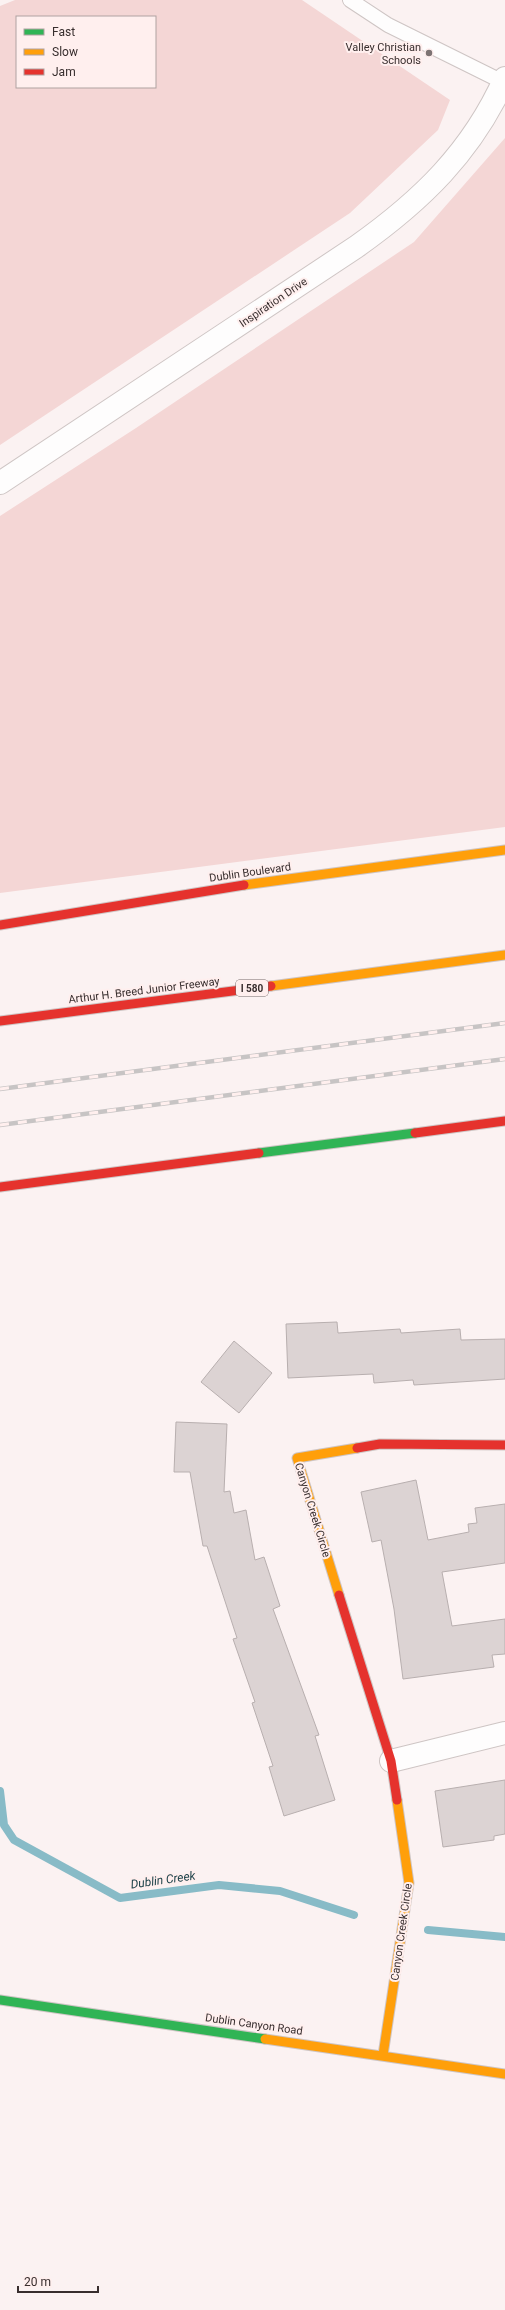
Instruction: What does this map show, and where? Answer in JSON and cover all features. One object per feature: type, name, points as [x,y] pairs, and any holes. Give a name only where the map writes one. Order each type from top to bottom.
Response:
[{"type":"main road","name":"Dublin Boulevard","points":[[0,925],[225,887],[505,850]]},
{"type":"main road","name":"Arthur H. Breed Junior Freeway","points":[[0,1021],[505,954]]},
{"type":"main road","points":[[0,1187],[505,1121]]},
{"type":"main road","name":"Canyon Creek Circle","points":[[383,2056],[408,1883],[391,1760],[296,1458],[380,1444],[505,1445]]},
{"type":"main road","name":"Dublin Canyon Road","points":[[0,2000],[505,2074]]},
{"type":"street","name":"Inspiration Drive","points":[[0,483],[356,246],[404,211],[427,191],[466,146],[483,120],[504,80]]},
{"type":"street","points":[[391,1760],[505,1733]]},
{"type":"lane","points":[[350,0],[388,25],[504,80]]},
{"type":"shaded area","points":[[15,0],[302,0],[450,100],[438,130],[350,213],[0,445],[0,6]]},
{"type":"shaded area","points":[[505,138],[505,827],[0,893],[0,516],[136,428],[414,242]]},
{"type":"building","points":[[337,1322],[338,1333],[400,1329],[401,1333],[460,1329],[461,1340],[505,1339],[505,1379],[414,1385],[413,1380],[374,1383],[373,1374],[288,1378],[286,1324]]},
{"type":"building","points":[[234,1341],[272,1373],[239,1413],[201,1382]]},
{"type":"building","points":[[176,1422],[227,1424],[224,1492],[230,1491],[234,1513],[246,1510],[255,1560],[264,1557],[280,1606],[273,1609],[319,1735],[315,1736],[335,1800],[284,1816],[269,1767],[273,1766],[252,1703],[255,1702],[233,1639],[237,1638],[207,1546],[203,1546],[190,1472],[174,1472]]},
{"type":"building","points":[[416,1480],[428,1540],[469,1532],[468,1524],[477,1523],[475,1508],[505,1504],[505,1563],[442,1572],[452,1626],[505,1619],[505,1654],[492,1655],[494,1667],[403,1679],[394,1609],[381,1540],[372,1542],[361,1492]]},
{"type":"building","points":[[505,1780],[505,1834],[494,1836],[494,1840],[443,1847],[435,1791]]},
{"type":"waterway","name":"Dublin Creek","points":[[0,1791],[4,1825],[14,1840],[120,1898],[219,1885],[280,1891],[354,1915]]},
{"type":"waterway","name":"Dublin Creek","points":[[428,1930],[505,1937]]},
{"type":"railway","points":[[0,1089],[505,1023]]},
{"type":"railway","points":[[0,1125],[505,1059]]},
{"type":"traffic: fast","points":[[259,1153],[415,1133]]},
{"type":"traffic: fast","points":[[0,2000],[265,2039]]},
{"type":"traffic: slow","points":[[244,885],[505,850]]},
{"type":"traffic: slow","points":[[271,986],[505,955]]},
{"type":"traffic: slow","points":[[339,1595],[297,1458],[357,1448]]},
{"type":"traffic: slow","points":[[383,2055],[409,1883],[397,1800]]},
{"type":"traffic: slow","points":[[265,2039],[505,2074]]},
{"type":"traffic: jam","points":[[0,925],[244,885]]},
{"type":"traffic: jam","points":[[0,1021],[271,986]]},
{"type":"traffic: jam","points":[[415,1133],[505,1121]]},
{"type":"traffic: jam","points":[[0,1187],[259,1153]]},
{"type":"traffic: jam","points":[[357,1448],[380,1444],[505,1445]]},
{"type":"traffic: jam","points":[[339,1595],[391,1761],[397,1800]]},
{"type":"place","name":"Valley Christian Schools","points":[[429,53]]}]
